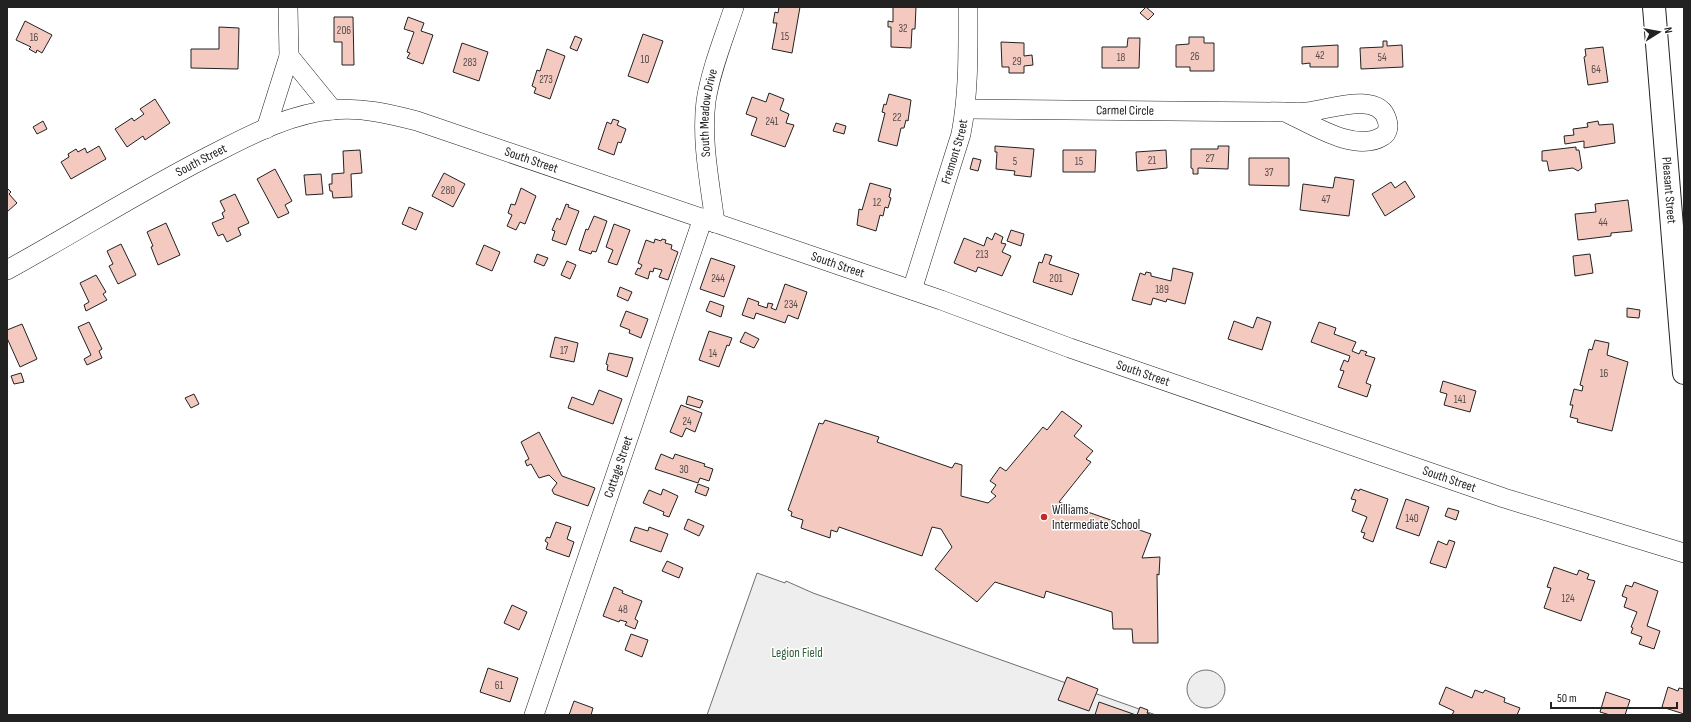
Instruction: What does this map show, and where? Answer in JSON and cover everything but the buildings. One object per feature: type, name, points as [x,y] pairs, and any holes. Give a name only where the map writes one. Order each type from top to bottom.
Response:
[{"type":"main road","name":"Pleasant Street","points":[[1654,7],[1684,373]]},
{"type":"street","points":[[266,129],[289,56],[288,7]]},
{"type":"street","name":"South Meadow Drive","points":[[709,221],[704,128],[706,101],[711,75],[734,7]]},
{"type":"street","name":"Fremont Street","points":[[912,290],[961,134],[966,109],[968,7]]},
{"type":"street","points":[[289,56],[333,110]]},
{"type":"street","name":"Carmel Circle","points":[[966,109],[1285,112]]},
{"type":"street","name":"South Street","points":[[7,270],[180,171],[266,129],[310,114],[333,110],[371,111],[417,121],[912,290],[1077,351],[1504,498],[1684,553]]},
{"type":"street","name":"Cottage Street","points":[[534,715],[709,221]]},
{"type":"green space","name":"Legion Field","points":[[757,573],[785,583],[786,581],[813,593],[1156,715],[707,715]]},
{"type":"green space","points":[[1206,670],[1216,673],[1222,679],[1225,689],[1222,699],[1216,705],[1206,708],[1196,705],[1190,699],[1187,689],[1190,679],[1196,673]]},
{"type":"place","name":"Williams Intermediate School","points":[[1044,517]]}]
